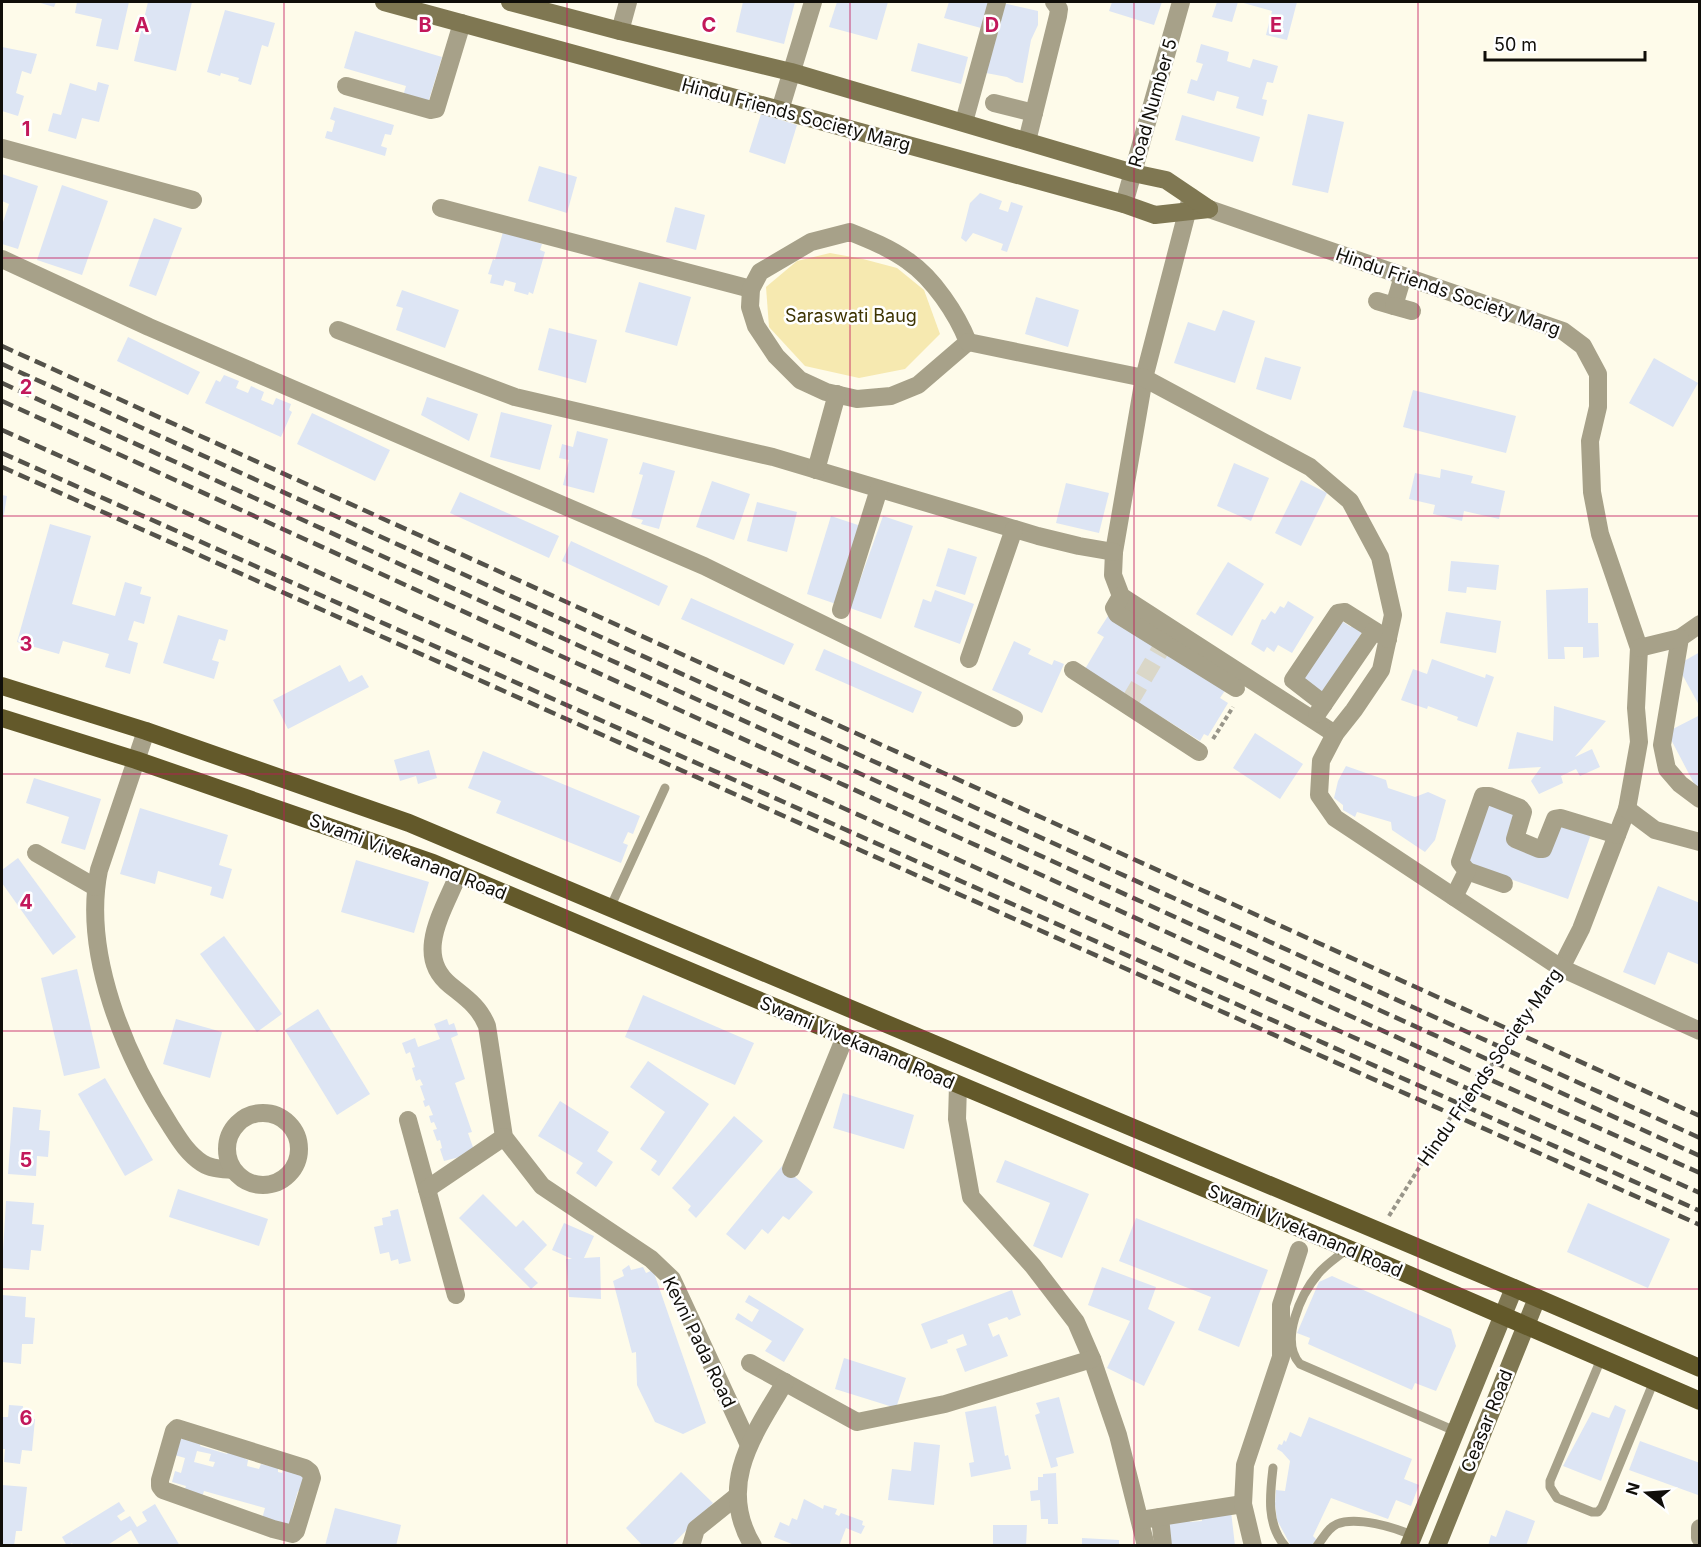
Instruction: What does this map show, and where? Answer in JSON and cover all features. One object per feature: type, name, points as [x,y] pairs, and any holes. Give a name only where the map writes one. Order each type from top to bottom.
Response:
[{"type":"main road","name":"Swami Vivekanand Road","points":[[2,686],[147,731],[409,823],[1700,1368]]},
{"type":"main road","name":"Swami Vivekanand Road","points":[[2,718],[136,760],[434,863],[1303,1230],[1700,1401]]},
{"type":"main road","points":[[434,863],[439,837]]},
{"type":"main road","points":[[1303,1230],[1313,1204]]},
{"type":"street","name":"Hindu Friends Society Marg","points":[[384,2],[1124,204],[1155,215],[1189,204],[1209,209],[1563,331],[1583,346],[1598,374],[1598,407],[1590,441],[1592,492],[1600,534],[1639,648],[1636,708],[1639,742],[1628,809],[1581,930],[1561,968]]},
{"type":"street","name":"Hindu Friends Society Marg","points":[[510,2],[791,72],[1133,173],[1166,180],[1189,204]]},
{"type":"street","points":[[620,31],[628,2]]},
{"type":"street","points":[[780,110],[813,2]]},
{"type":"street","points":[[964,122],[997,2]]},
{"type":"street","points":[[1027,141],[1059,16],[1059,9],[1054,2]]},
{"type":"street","name":"Road Number 5","points":[[1124,204],[1181,2]]},
{"type":"street","points":[[346,86],[428,109],[436,109],[462,23]]},
{"type":"street","points":[[994,104],[1034,112]]},
{"type":"street","points":[[2,148],[193,200]]},
{"type":"street","points":[[1189,204],[1144,378],[1114,552],[1113,575],[1121,596],[1167,639],[1236,688]]},
{"type":"street","points":[[441,208],[751,289]]},
{"type":"street","points":[[850,232],[880,244],[910,262],[952,308],[968,342],[918,385],[891,396],[857,399],[826,392],[800,380],[776,356],[756,326],[750,307],[751,289],[760,272],[811,242],[850,232]]},
{"type":"street","points":[[2,259],[149,327],[704,566],[1014,718]]},
{"type":"street","points":[[1394,306],[1402,276]]},
{"type":"street","points":[[338,330],[515,396],[773,457],[1014,529],[1079,546],[1114,552]]},
{"type":"street","points":[[968,342],[1144,378],[1310,467],[1350,501],[1380,557],[1393,615],[1381,635],[1313,720]]},
{"type":"street","points":[[816,470],[837,394]]},
{"type":"street","points":[[840,610],[879,489]]},
{"type":"street","points":[[969,659],[1014,529]]},
{"type":"street","points":[[1324,704],[1293,680],[1338,612],[1345,612],[1381,635]]},
{"type":"street","points":[[1639,648],[1680,638],[1700,624]]},
{"type":"street","points":[[1381,635],[1381,670],[1335,734],[1321,761],[1319,795],[1335,818],[1561,968],[1700,1031]]},
{"type":"street","points":[[1680,638],[1662,745],[1667,769],[1680,784],[1700,800]]},
{"type":"street","points":[[1167,639],[1335,734]]},
{"type":"street","points":[[1073,670],[1129,703],[1199,752]]},
{"type":"street","points":[[147,731],[95,887],[101,960],[110,995],[131,1056],[155,1102],[192,1156],[205,1165],[233,1170],[253,1185],[266,1186],[283,1179],[296,1166],[299,1153],[294,1129],[276,1115],[253,1114],[242,1119],[234,1127],[226,1149],[233,1170]]},
{"type":"street","points":[[1639,742],[1662,745]]},
{"type":"street","points":[[1504,884],[1467,871],[1460,862],[1483,796],[1490,796],[1520,808],[1523,812],[1515,839],[1539,849],[1543,849],[1555,819],[1561,818],[1617,835]]},
{"type":"street","points":[[1628,809],[1655,830],[1700,842]]},
{"type":"street","points":[[36,853],[95,887]]},
{"type":"street","points":[[1454,897],[1467,871]]},
{"type":"street","name":"Kevni Pada Road","points":[[458,874],[433,936],[432,954],[440,977],[482,1012],[487,1026],[504,1137],[542,1186],[651,1259],[672,1280],[748,1443]]},
{"type":"street","points":[[791,1168],[845,1037]]},
{"type":"street","points":[[958,1085],[957,1119],[971,1197],[1033,1266],[1076,1322],[1092,1359],[1119,1436],[1146,1545]]},
{"type":"street","points":[[408,1120],[456,1295]]},
{"type":"street","points":[[427,1189],[504,1137]]},
{"type":"street","points":[[1252,1545],[1243,1504],[1245,1465],[1281,1357],[1281,1305],[1299,1250]]},
{"type":"street","name":"Ceasar Road","points":[[1411,1541],[1514,1288]]},
{"type":"street","name":"Ceasar Road","points":[[1437,1545],[1537,1298]]},
{"type":"street","points":[[750,1364],[857,1422],[945,1404],[1092,1359]]},
{"type":"street","points":[[753,1545],[745,1533],[737,1497],[740,1472],[748,1443],[785,1382]]},
{"type":"street","points":[[177,1428],[305,1468],[310,1472],[312,1478],[296,1531],[293,1534],[271,1537],[163,1490],[160,1480],[174,1431],[177,1428]]},
{"type":"street","points":[[691,1545],[696,1528],[737,1497]]},
{"type":"street","points":[[1141,1520],[1243,1504]]},
{"type":"street","points":[[1160,1517],[1163,1545]]},
{"type":"street","points":[[1700,1528],[1700,1538]]},
{"type":"lane","points":[[610,908],[665,788]]},
{"type":"lane","points":[[1347,1249],[1320,1271],[1301,1301],[1290,1338],[1295,1359],[1300,1364],[1455,1431]]},
{"type":"lane","points":[[1601,1359],[1550,1481],[1550,1487],[1557,1498],[1592,1512],[1598,1512],[1654,1381]]},
{"type":"lane","points":[[1273,1468],[1270,1498],[1273,1524],[1285,1545]]},
{"type":"lane","points":[[1317,1545],[1331,1528],[1345,1522],[1366,1522],[1396,1529],[1411,1541]]},
{"type":"path","points":[[1199,752],[1205,752],[1240,696],[1241,693],[1236,688]]},
{"type":"path","name":"Hindu Friends Society Marg","points":[[1379,1232],[1452,1115],[1516,1034],[1545,982],[1561,968]]},
{"type":"green space","name":"Saraswati Baug","points":[[830,253],[897,268],[924,290],[940,334],[905,369],[859,378],[805,366],[769,327],[766,287],[797,261]]},
{"type":"building","points":[[37,2],[56,2],[54,7]]},
{"type":"building","points":[[77,2],[129,2],[118,50],[96,46],[102,19],[75,13]]},
{"type":"building","points":[[148,2],[192,2],[176,71],[134,61]]},
{"type":"building","points":[[743,2],[795,2],[784,44],[736,32]]},
{"type":"building","points":[[837,2],[888,2],[877,40],[829,27]]},
{"type":"building","points":[[949,2],[989,2],[981,28],[944,18]]},
{"type":"building","points":[[1112,2],[1162,2],[1154,25],[1109,11]]},
{"type":"building","points":[[1217,2],[1238,2],[1232,22],[1212,17]]},
{"type":"building","points":[[1240,2],[1297,2],[1287,40],[1266,35],[1272,11]]},
{"type":"building","points":[[1003,3],[1038,11],[1038,25],[1031,40],[1023,83],[986,73]]},
{"type":"building","points":[[225,10],[275,23],[268,47],[262,45],[251,85],[238,81],[239,78],[207,72]]},
{"type":"building","points":[[355,31],[442,57],[428,103],[403,96],[406,86],[344,68]]},
{"type":"building","points":[[918,43],[968,57],[961,84],[911,71]]},
{"type":"building","points":[[1201,44],[1229,52],[1227,61],[1250,68],[1253,59],[1278,66],[1273,83],[1267,82],[1262,99],[1267,100],[1263,116],[1236,108],[1239,97],[1217,91],[1214,101],[1187,93],[1191,79],[1197,81],[1203,64],[1196,62]]},
{"type":"building","points":[[2,47],[37,54],[31,74],[22,71],[16,93],[24,96],[18,116],[2,111]]},
{"type":"building","points":[[98,82],[109,85],[99,122],[82,118],[76,139],[48,131],[53,113],[61,115],[70,83],[96,91]]},
{"type":"building","points":[[334,107],[394,125],[391,135],[385,134],[381,146],[387,148],[385,156],[325,138],[327,131],[332,132],[335,121],[330,119]]},
{"type":"building","points":[[761,114],[797,125],[785,164],[749,152]]},
{"type":"building","points":[[1308,114],[1344,122],[1328,193],[1292,185]]},
{"type":"building","points":[[1182,115],[1260,137],[1253,162],[1175,140]]},
{"type":"building","points":[[539,166],[577,177],[567,213],[528,201]]},
{"type":"building","points":[[2,174],[38,186],[18,249],[2,244],[2,225],[9,204],[2,201]]},
{"type":"building","points":[[62,185],[108,201],[82,275],[37,260]]},
{"type":"building","points":[[980,193],[1002,201],[999,209],[1008,212],[1011,202],[1023,206],[1007,252],[1001,250],[1003,244],[973,233],[966,242],[961,238],[970,203]]},
{"type":"building","points":[[675,207],[705,215],[696,250],[666,242]]},
{"type":"building","points":[[154,218],[182,228],[156,296],[129,286]]},
{"type":"building","points":[[503,232],[542,244],[540,250],[545,252],[533,294],[514,291],[516,283],[505,280],[503,286],[490,283],[492,275],[488,274],[493,259],[495,260]]},
{"type":"building","points":[[639,282],[691,297],[677,346],[625,332]]},
{"type":"building","points":[[402,290],[459,310],[445,348],[396,330],[403,308],[396,306]]},
{"type":"building","points":[[1036,297],[1079,310],[1068,347],[1025,334]]},
{"type":"building","points":[[1223,310],[1255,321],[1235,383],[1174,363],[1188,322],[1215,331]]},
{"type":"building","points":[[549,328],[597,340],[586,383],[538,370]]},
{"type":"building","points":[[128,337],[200,372],[188,395],[117,361]]},
{"type":"building","points":[[1265,357],[1301,367],[1291,400],[1256,389]]},
{"type":"building","points":[[1654,358],[1698,383],[1673,427],[1629,403]]},
{"type":"building","points":[[224,375],[239,381],[236,388],[248,393],[251,386],[264,392],[261,400],[273,405],[276,398],[291,404],[289,410],[292,412],[281,437],[205,403],[216,380],[220,382]]},
{"type":"building","points":[[1413,390],[1516,416],[1506,453],[1403,427]]},
{"type":"building","points":[[427,397],[478,414],[469,441],[421,415]]},
{"type":"building","points":[[501,412],[552,425],[540,470],[490,457]]},
{"type":"building","points":[[312,413],[390,450],[375,481],[297,444]]},
{"type":"building","points":[[577,431],[608,439],[594,493],[563,485],[569,460],[559,458],[562,444],[573,447]]},
{"type":"building","points":[[643,462],[675,471],[659,529],[641,524],[643,520],[631,517],[643,475],[639,474]]},
{"type":"building","points":[[1234,463],[1269,478],[1251,521],[1217,506]]},
{"type":"building","points":[[1441,469],[1473,476],[1471,483],[1505,491],[1499,519],[1464,511],[1462,521],[1433,514],[1435,505],[1409,499],[1415,473],[1440,478]]},
{"type":"building","points":[[1301,480],[1327,493],[1301,546],[1275,533]]},
{"type":"building","points":[[712,481],[750,494],[734,540],[696,527]]},
{"type":"building","points":[[1066,483],[1109,493],[1099,533],[1056,523]]},
{"type":"building","points":[[460,492],[559,536],[549,558],[450,513]]},
{"type":"building","points":[[2,495],[7,496],[3,520],[2,519]]},
{"type":"building","points":[[757,502],[797,512],[787,552],[747,541]]},
{"type":"building","points":[[831,516],[861,526],[836,604],[807,594]]},
{"type":"building","points":[[883,516],[913,526],[881,619],[850,608]]},
{"type":"building","points":[[50,524],[91,536],[72,604],[115,616],[125,582],[142,587],[140,594],[151,597],[144,624],[134,621],[128,640],[138,643],[130,674],[105,667],[109,654],[63,641],[59,654],[17,642]]},
{"type":"building","points":[[571,541],[668,586],[659,606],[562,561]]},
{"type":"building","points":[[948,548],[977,557],[965,595],[936,586]]},
{"type":"building","points":[[1451,561],[1499,565],[1496,590],[1467,587],[1466,593],[1448,591]]},
{"type":"building","points":[[1228,562],[1264,584],[1232,636],[1196,614]]},
{"type":"building","points":[[1588,588],[1588,623],[1598,623],[1599,657],[1583,658],[1583,647],[1564,647],[1565,659],[1548,659],[1546,590]]},
{"type":"building","points":[[935,590],[974,604],[960,644],[914,627],[923,599],[931,602]]},
{"type":"building","points":[[691,598],[794,644],[784,665],[681,619]]},
{"type":"building","points":[[1288,601],[1314,617],[1292,653],[1278,645],[1274,652],[1267,647],[1264,652],[1251,644],[1262,619],[1265,620],[1271,611],[1275,614],[1280,606],[1284,608]]},
{"type":"building","points":[[1446,612],[1501,621],[1496,653],[1440,643]]},
{"type":"building","points":[[1110,613],[1228,686],[1220,698],[1228,703],[1208,736],[1204,734],[1200,741],[1085,669],[1104,637],[1097,633]]},
{"type":"building","points":[[178,615],[228,630],[225,641],[219,639],[212,660],[219,662],[214,679],[163,663]]},
{"type":"building","points":[[1340,620],[1363,631],[1322,692],[1299,681]]},
{"type":"building","points":[[1014,641],[1031,649],[1028,654],[1052,665],[1054,660],[1064,664],[1042,713],[992,690]]},
{"type":"building","points":[[824,649],[922,692],[913,713],[815,670]]},
{"type":"building","points":[[1700,652],[1700,707],[1677,665]]},
{"type":"building","points":[[1432,659],[1485,678],[1486,674],[1494,677],[1477,727],[1428,706],[1427,709],[1401,700],[1413,669],[1427,674]]},
{"type":"building","points":[[340,665],[349,682],[362,675],[369,687],[288,729],[273,700]]},
{"type":"building","points":[[1554,706],[1606,721],[1575,757],[1592,749],[1600,767],[1580,776],[1576,769],[1561,776],[1563,783],[1539,794],[1531,781],[1541,767],[1508,769],[1517,732],[1553,741]]},
{"type":"building","points":[[1700,715],[1700,790],[1698,791],[1667,732]]},
{"type":"building","points":[[1255,733],[1303,764],[1280,799],[1233,768]]},
{"type":"building","points":[[429,750],[437,778],[418,784],[416,776],[400,781],[394,760]]},
{"type":"building","points":[[483,751],[640,816],[633,834],[628,832],[623,843],[628,845],[621,863],[496,813],[501,801],[468,788]]},
{"type":"building","points":[[1346,766],[1386,780],[1388,788],[1415,797],[1428,792],[1446,800],[1435,840],[1425,852],[1392,830],[1391,822],[1357,812],[1355,817],[1343,810],[1343,805],[1334,798],[1338,781]]},
{"type":"building","points":[[34,778],[101,799],[85,850],[61,843],[69,817],[26,803]]},
{"type":"building","points":[[1487,799],[1519,811],[1509,843],[1546,856],[1557,822],[1591,834],[1568,899],[1467,864]]},
{"type":"building","points":[[140,808],[228,835],[219,865],[232,869],[223,899],[210,895],[212,887],[158,871],[155,884],[120,874]]},
{"type":"building","points":[[18,858],[76,937],[53,955],[2,883],[2,870]]},
{"type":"building","points":[[356,860],[429,882],[414,933],[341,912]]},
{"type":"building","points":[[1658,886],[1700,903],[1700,965],[1668,952],[1655,985],[1623,972]]},
{"type":"building","points":[[224,936],[282,1014],[257,1032],[200,954]]},
{"type":"building","points":[[77,969],[100,1068],[64,1076],[41,978]]},
{"type":"building","points":[[643,995],[754,1043],[735,1085],[625,1037]]},
{"type":"building","points":[[318,1009],[370,1094],[337,1115],[285,1030]]},
{"type":"building","points":[[176,1019],[222,1032],[210,1078],[163,1064]]},
{"type":"building","points":[[447,1019],[449,1025],[454,1023],[458,1035],[451,1038],[465,1079],[455,1083],[472,1132],[468,1133],[475,1153],[444,1161],[440,1140],[437,1141],[433,1130],[437,1129],[434,1122],[431,1123],[429,1116],[433,1115],[429,1105],[425,1107],[423,1101],[425,1100],[420,1086],[423,1085],[420,1079],[416,1081],[412,1068],[415,1067],[410,1052],[406,1054],[402,1043],[415,1038],[418,1047],[440,1039],[434,1024]]},
{"type":"building","points":[[648,1061],[709,1104],[659,1176],[651,1170],[657,1161],[640,1149],[665,1112],[630,1087]]},
{"type":"building","points":[[105,1078],[153,1160],[125,1176],[78,1094]]},
{"type":"building","points":[[843,1093],[914,1115],[904,1149],[833,1128]]},
{"type":"building","points":[[560,1101],[609,1132],[597,1151],[613,1162],[596,1187],[576,1173],[583,1163],[538,1136]]},
{"type":"building","points":[[13,1107],[41,1110],[39,1130],[50,1131],[48,1157],[37,1156],[36,1176],[8,1174]]},
{"type":"building","points":[[734,1116],[763,1141],[696,1218],[688,1210],[691,1206],[672,1188]]},
{"type":"building","points":[[1005,1160],[1089,1194],[1062,1258],[1033,1246],[1050,1203],[996,1182]]},
{"type":"building","points":[[782,1166],[813,1192],[789,1220],[783,1216],[768,1234],[762,1229],[745,1250],[726,1234]]},
{"type":"building","points":[[178,1189],[268,1219],[259,1246],[169,1217]]},
{"type":"building","points":[[483,1194],[516,1227],[523,1220],[547,1245],[524,1269],[538,1283],[531,1289],[459,1218]]},
{"type":"building","points":[[6,1201],[34,1203],[32,1224],[44,1225],[41,1251],[31,1250],[29,1270],[2,1268]]},
{"type":"building","points":[[1588,1203],[1670,1239],[1648,1288],[1567,1252]]},
{"type":"building","points":[[398,1209],[411,1261],[399,1264],[398,1259],[391,1261],[389,1252],[380,1254],[374,1227],[383,1225],[382,1218],[391,1216],[390,1211]]},
{"type":"building","points":[[1136,1218],[1268,1270],[1239,1347],[1198,1330],[1211,1297],[1119,1261]]},
{"type":"building","points":[[564,1223],[594,1236],[584,1258],[600,1257],[601,1299],[569,1297],[566,1259],[572,1259],[552,1250]]},
{"type":"building","points":[[629,1265],[631,1270],[643,1267],[646,1273],[653,1270],[706,1423],[683,1434],[655,1422],[637,1385],[636,1352],[632,1353],[613,1281],[624,1276],[622,1270]]},
{"type":"building","points":[[1102,1267],[1156,1287],[1148,1309],[1175,1322],[1144,1386],[1107,1368],[1130,1321],[1088,1305]]},
{"type":"building","points":[[1332,1276],[1451,1329],[1456,1346],[1436,1391],[1415,1383],[1412,1390],[1308,1344],[1310,1338],[1297,1333],[1319,1282]]},
{"type":"building","points":[[1012,1290],[1021,1315],[988,1324],[993,1337],[999,1334],[1008,1356],[965,1372],[956,1349],[967,1345],[963,1334],[931,1349],[921,1324]]},
{"type":"building","points":[[2,1295],[26,1297],[25,1317],[35,1318],[33,1344],[22,1344],[21,1364],[2,1362]]},
{"type":"building","points":[[749,1295],[804,1329],[784,1362],[765,1351],[772,1341],[735,1319],[738,1313],[752,1322],[759,1310],[745,1302]]},
{"type":"building","points":[[844,1358],[906,1378],[896,1408],[835,1389]]},
{"type":"building","points":[[1059,1397],[1074,1453],[1056,1458],[1058,1466],[1051,1468],[1035,1415],[1040,1413],[1036,1403]]},
{"type":"building","points":[[9,1405],[23,1406],[22,1418],[35,1419],[32,1451],[22,1450],[20,1464],[4,1462],[2,1417],[8,1417]]},
{"type":"building","points":[[1615,1405],[1626,1410],[1601,1481],[1563,1466],[1592,1412],[1609,1418]]},
{"type":"building","points":[[996,1406],[1005,1456],[1008,1455],[1011,1469],[971,1477],[969,1463],[974,1462],[965,1412]]},
{"type":"building","points":[[1309,1417],[1412,1459],[1404,1479],[1419,1485],[1411,1506],[1396,1500],[1388,1519],[1331,1498],[1313,1536],[1317,1540],[1310,1546],[1291,1546],[1277,1520],[1275,1504],[1276,1490],[1285,1491],[1290,1461],[1277,1449],[1284,1440],[1286,1442],[1290,1432],[1301,1437]]},
{"type":"building","points":[[177,1432],[202,1439],[200,1446],[227,1454],[230,1448],[247,1452],[245,1459],[248,1460],[247,1466],[259,1469],[261,1464],[278,1468],[278,1472],[282,1473],[283,1470],[306,1476],[301,1492],[298,1491],[291,1515],[295,1516],[292,1528],[262,1519],[265,1508],[204,1491],[202,1497],[184,1492],[186,1486],[172,1482],[175,1471],[181,1473],[185,1458],[171,1454]],"holes":[[[197,1451],[211,1454],[209,1461],[215,1462],[213,1467],[194,1462]]]},
{"type":"building","points":[[1640,1441],[1700,1463],[1698,1495],[1629,1470]]},
{"type":"building","points":[[914,1442],[940,1445],[934,1505],[888,1500],[892,1469],[911,1471]]},
{"type":"building","points":[[681,1472],[713,1503],[671,1546],[643,1546],[626,1528]]},
{"type":"building","points":[[1056,1473],[1058,1524],[1048,1524],[1048,1519],[1041,1519],[1040,1500],[1031,1501],[1030,1491],[1038,1490],[1038,1477],[1043,1477],[1043,1474]]},
{"type":"building","points":[[2,1485],[27,1487],[22,1531],[16,1531],[14,1546],[2,1546]]},
{"type":"building","points":[[804,1499],[823,1509],[824,1505],[837,1509],[835,1514],[839,1516],[841,1513],[863,1521],[862,1525],[865,1526],[861,1534],[846,1528],[839,1546],[797,1546],[774,1537],[780,1522],[789,1526],[792,1518],[797,1520]]},
{"type":"building","points":[[119,1502],[125,1511],[117,1516],[121,1521],[130,1516],[137,1527],[147,1521],[142,1512],[155,1504],[180,1546],[140,1546],[131,1530],[106,1546],[74,1546],[72,1543],[67,1546],[62,1537]]},
{"type":"building","points":[[335,1508],[401,1525],[396,1546],[325,1546]]},
{"type":"building","points":[[1506,1510],[1535,1521],[1526,1546],[1488,1546],[1491,1535],[1496,1537]]},
{"type":"building","points":[[1231,1511],[1235,1546],[1169,1546],[1167,1518],[1189,1516],[1190,1522],[1202,1521],[1202,1515]]},
{"type":"building","points":[[993,1525],[1027,1525],[1026,1546],[993,1546]]},
{"type":"building","points":[[1082,1538],[1119,1540],[1119,1546],[1082,1546]]},
{"type":"tunnel","points":[[1130,701],[1163,645]]},
{"type":"railway","points":[[2,346],[1700,1116]]},
{"type":"railway","points":[[2,364],[1700,1138]]},
{"type":"railway","points":[[2,383],[1700,1156]]},
{"type":"railway","points":[[2,401],[1482,1076],[1700,1173]]},
{"type":"railway","points":[[2,430],[1700,1193]]},
{"type":"railway","points":[[2,453],[1700,1211]]},
{"type":"railway","points":[[2,467],[1700,1225]]}]
